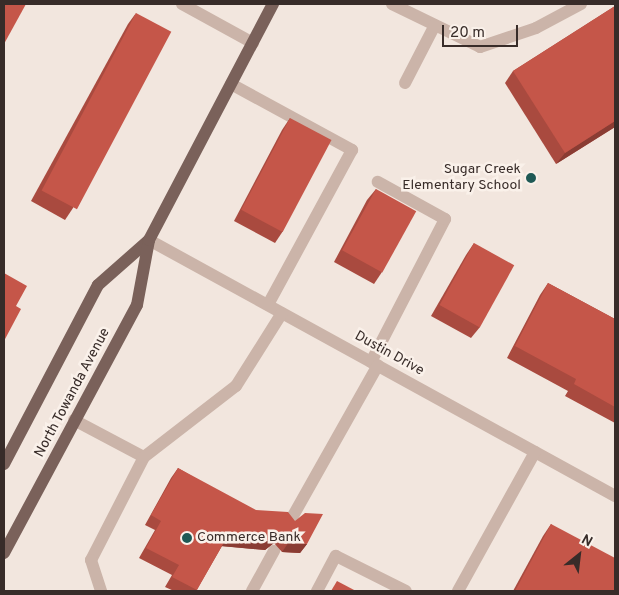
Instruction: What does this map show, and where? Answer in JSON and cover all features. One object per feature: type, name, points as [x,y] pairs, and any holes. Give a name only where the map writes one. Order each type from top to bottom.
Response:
[{"type":"main road","name":"North Towanda Avenue","points":[[4,553],[137,305],[149,240],[273,4]]},
{"type":"main road","name":"North Towanda Avenue","points":[[4,464],[98,285],[149,240]]},
{"type":"street","points":[[182,4],[253,43]]},
{"type":"street","points":[[392,4],[480,48],[536,28],[581,4]]},
{"type":"street","points":[[405,83],[435,25]]},
{"type":"street","points":[[231,84],[352,150],[268,305]]},
{"type":"street","points":[[289,523],[375,364],[445,219],[378,182]]},
{"type":"street","name":"Dustin Drive","points":[[149,240],[615,496]]},
{"type":"street","points":[[102,591],[91,560],[144,457],[236,386],[282,313]]},
{"type":"street","points":[[74,420],[144,457]]},
{"type":"street","points":[[458,591],[535,452]]},
{"type":"street","points":[[252,591],[274,551]]},
{"type":"street","points":[[317,591],[336,556],[406,591]]},
{"type":"building","points":[[4,4],[26,4],[4,44]]},
{"type":"building","points":[[615,6],[615,121],[565,153],[513,71]]},
{"type":"building","points":[[136,13],[171,32],[77,209],[42,190]]},
{"type":"building","points":[[290,118],[331,140],[283,232],[241,210]]},
{"type":"building","points":[[376,189],[416,211],[382,273],[342,250]]},
{"type":"building","points":[[474,243],[514,265],[480,327],[440,305]]},
{"type":"building","points":[[4,273],[27,286],[16,306],[21,309],[4,341]]},
{"type":"building","points":[[548,283],[615,319],[615,407],[574,384],[576,379],[515,346]]},
{"type":"building","name":"Commerce Bank","points":[[178,468],[256,510],[288,512],[295,521],[305,513],[323,514],[307,544],[289,542],[281,533],[272,541],[227,537],[197,590],[172,577],[179,565],[146,548],[161,521],[151,515]]},
{"type":"building","points":[[551,524],[615,558],[615,591],[515,591]]},
{"type":"building","points":[[337,581],[356,591],[331,591]]},
{"type":"place","name":"Sugar Creek Elementary School","points":[[531,178]]},
{"type":"place","name":"Commerce Bank","points":[[187,538]]}]
